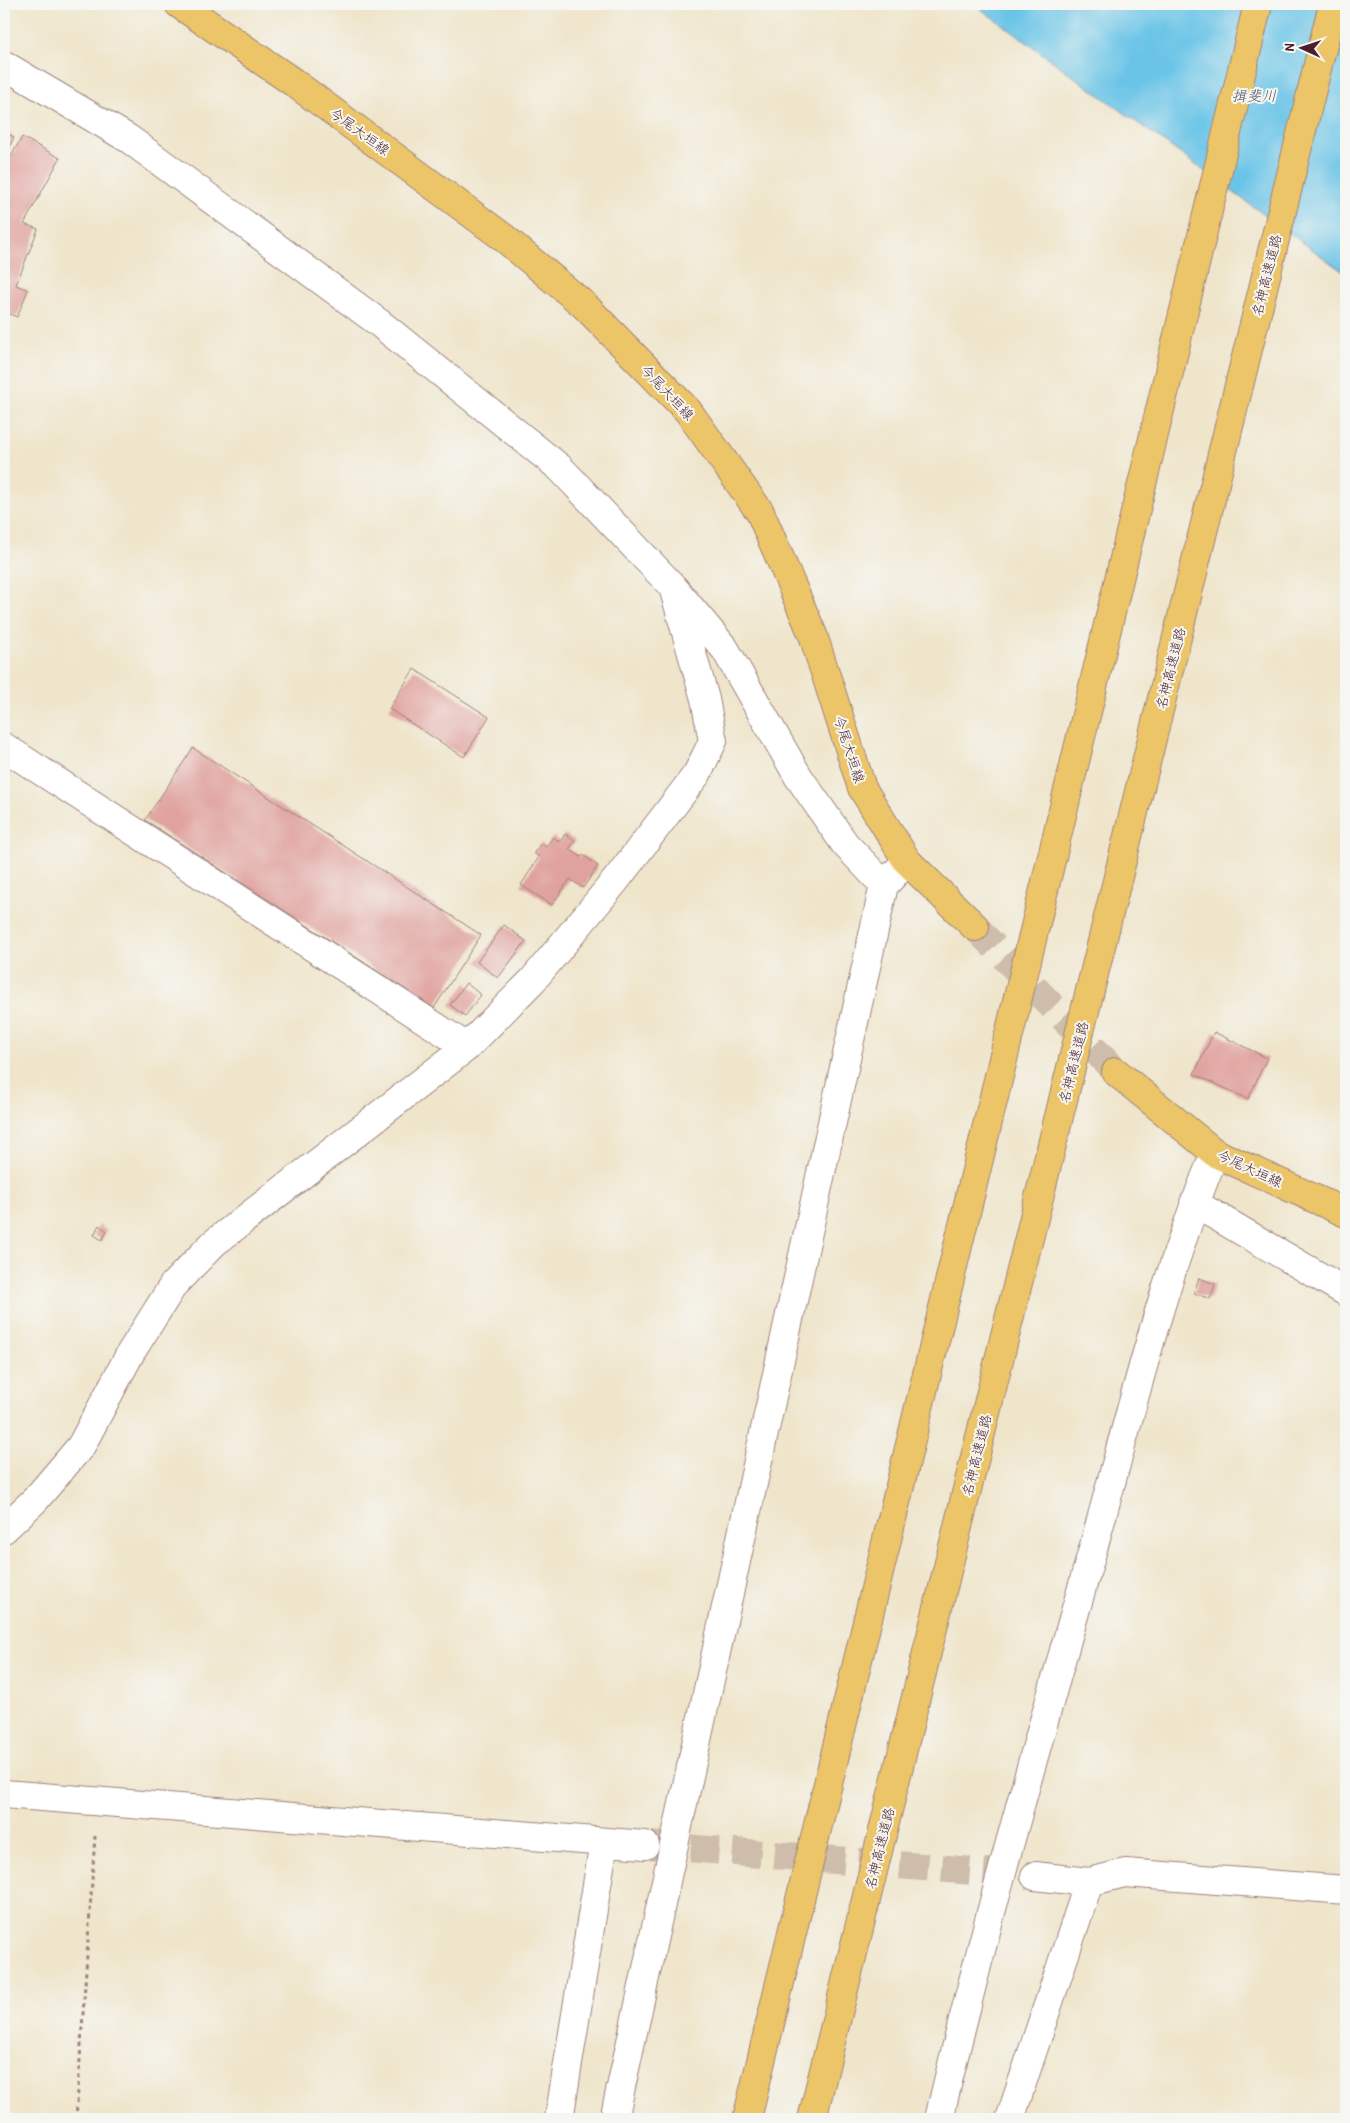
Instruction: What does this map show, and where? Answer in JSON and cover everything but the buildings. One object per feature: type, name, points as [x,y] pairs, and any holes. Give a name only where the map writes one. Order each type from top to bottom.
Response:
[{"type":"main road","name":"今尾大垣線","points":[[179,4],[293,82],[504,237],[584,305],[688,411],[760,512],[814,635],[862,788],[907,861],[975,926]]},
{"type":"main road","points":[[747,2119],[1258,4]]},
{"type":"main road","name":"名神高速道路","points":[[812,2119],[1333,4]]},
{"type":"main road","name":"今尾大垣線","points":[[1116,1072],[1215,1153],[1346,1212]]},
{"type":"street","points":[[4,65],[129,138],[378,322],[560,468],[673,587],[726,649],[798,776],[845,844],[884,885]]},
{"type":"street","points":[[4,1529],[35,1500],[81,1446],[131,1352],[174,1284],[207,1250],[468,1047],[533,980],[616,880],[697,774],[713,741],[705,699],[673,587]]},
{"type":"street","points":[[4,747],[468,1047]]},
{"type":"street","points":[[614,2119],[884,885],[907,861]]},
{"type":"street","points":[[939,2119],[1018,1812],[1158,1318],[1194,1203],[1215,1153]]},
{"type":"street","points":[[1194,1203],[1346,1292]]},
{"type":"street","points":[[4,1794],[645,1845]]},
{"type":"street","points":[[559,2119],[604,1842]]},
{"type":"street","points":[[1035,1876],[1089,1882],[1125,1873],[1346,1890]]},
{"type":"street","points":[[1010,2119],[1089,1882]]},
{"type":"path","points":[[76,2119],[98,1801]]},
{"type":"water","name":"揖斐川","points":[[974,4],[1346,4],[1346,274]]},
{"type":"tunnel","points":[[975,927],[1116,1072]]},
{"type":"tunnel","points":[[649,1845],[1035,1876]]}]
